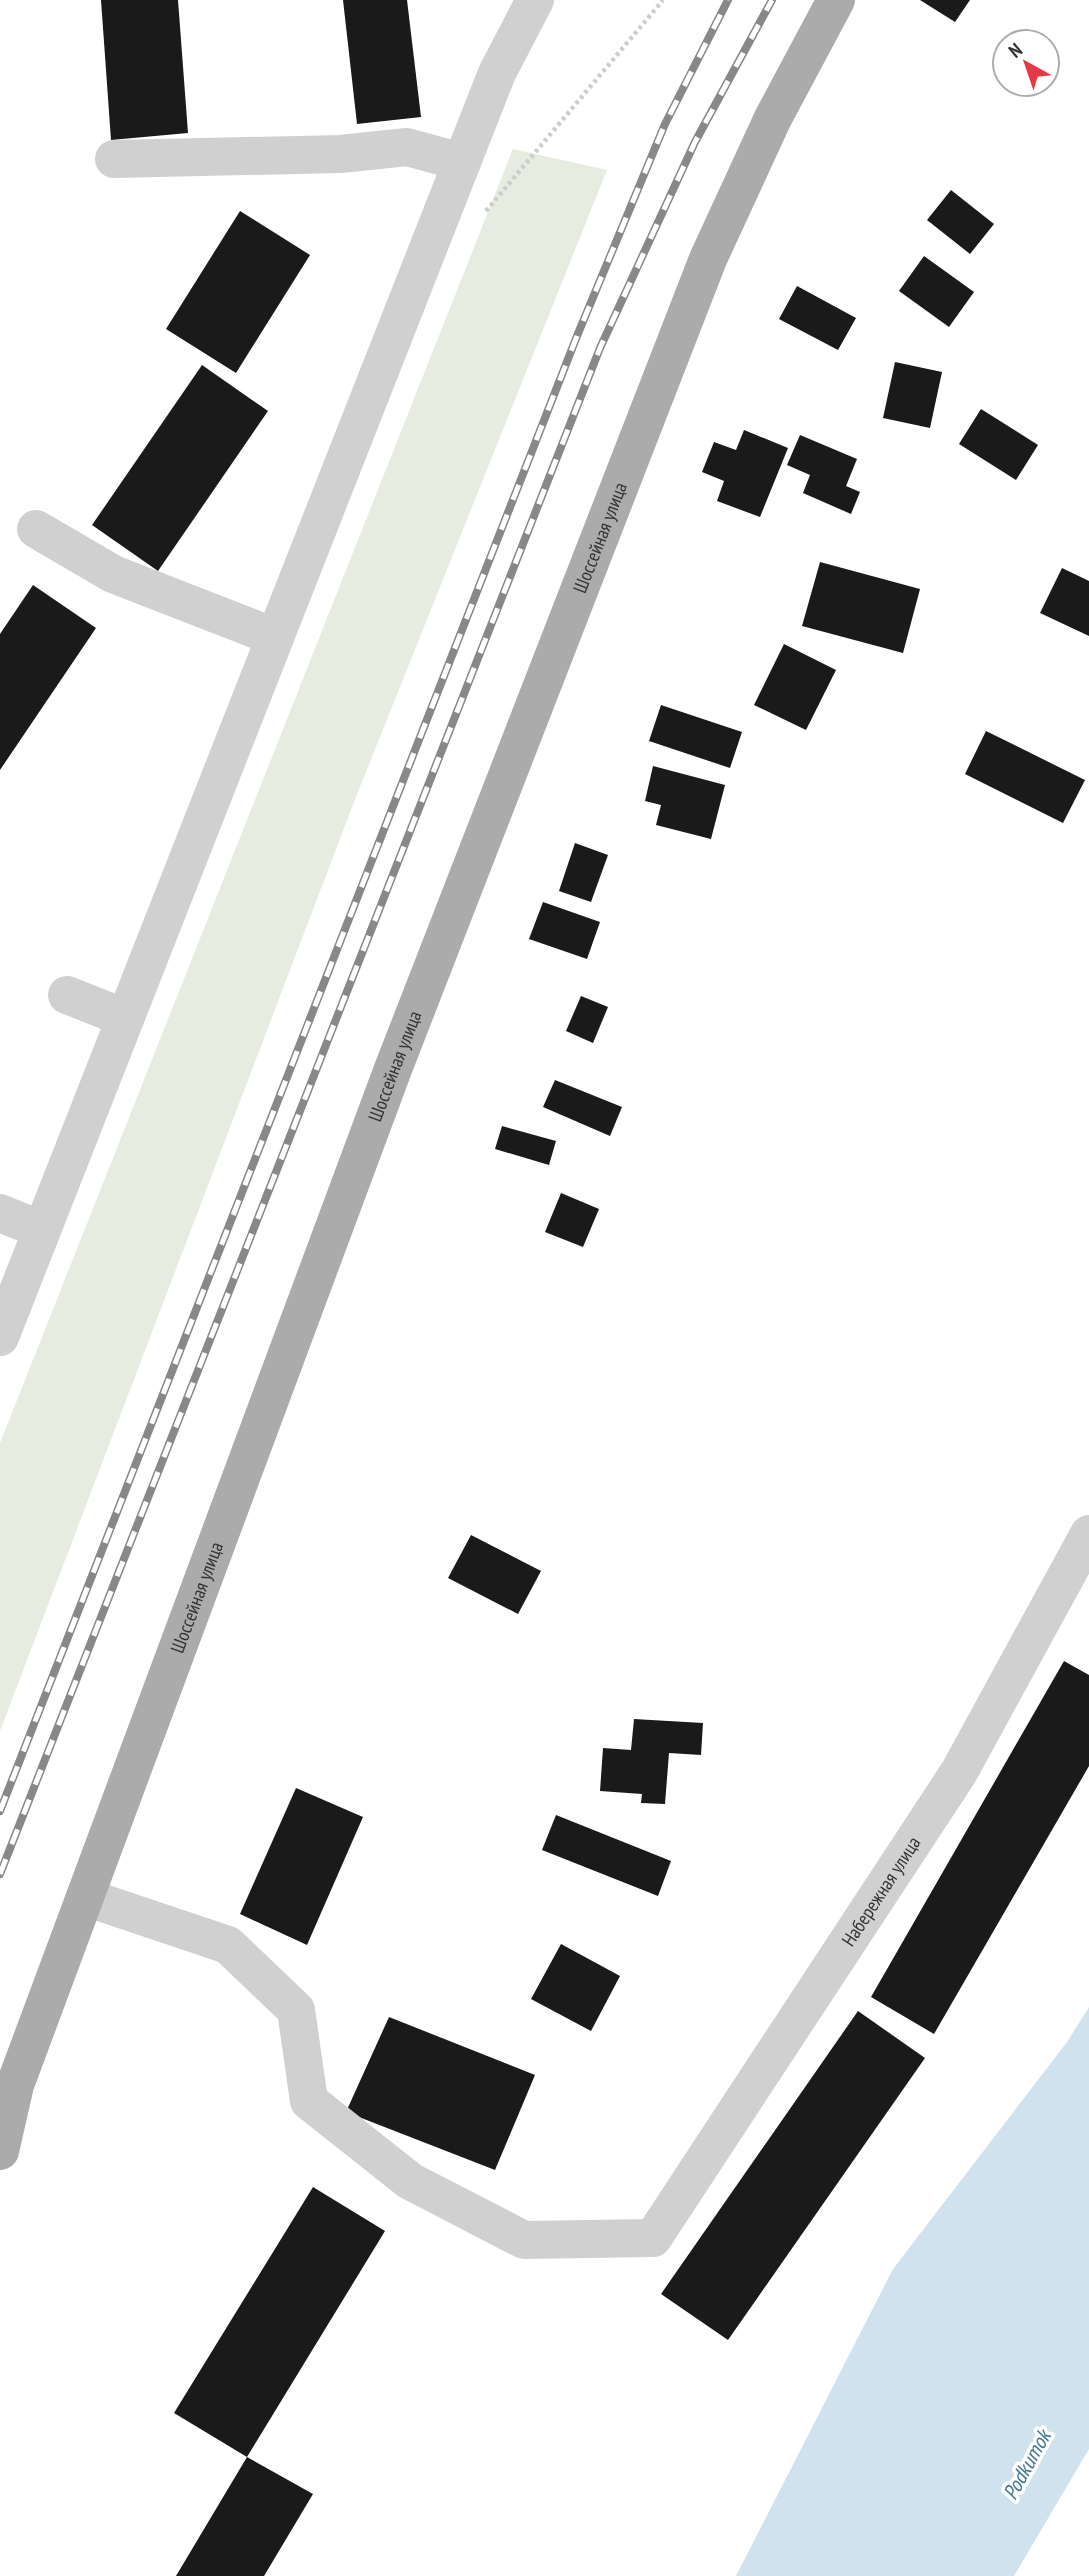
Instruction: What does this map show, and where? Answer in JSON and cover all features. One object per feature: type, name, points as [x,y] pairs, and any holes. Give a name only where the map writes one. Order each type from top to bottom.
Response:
[{"type":"main road","name":"Шоссейная улица","points":[[0,2151],[15,2085],[388,1082],[708,259],[773,118],[835,0]]},
{"type":"street","points":[[0,1337],[497,74],[535,0]]},
{"type":"street","points":[[114,159],[340,154],[407,147],[462,162]]},
{"type":"street","points":[[36,529],[113,574],[275,637]]},
{"type":"street","points":[[67,995],[125,1018]]},
{"type":"street","points":[[0,1213],[42,1230]]},
{"type":"street","name":"Набережная улица","points":[[85,1897],[228,1945],[296,2010],[309,2101],[410,2181],[524,2240],[653,2238],[960,1772],[1089,1534]]},
{"type":"path","points":[[435,229],[469,232],[663,0]]},
{"type":"shaded area","points":[[513,149],[607,170],[354,802],[0,1731],[0,1443]]},
{"type":"water","name":"Podkumok","points":[[1089,2007],[1089,2449],[1014,2576],[736,2576],[893,2269],[1067,2042]]},
{"type":"building","points":[[101,0],[178,0],[188,133],[111,140]]},
{"type":"building","points":[[343,0],[407,0],[421,117],[357,124]]},
{"type":"building","points":[[920,0],[970,0],[955,22]]},
{"type":"building","points":[[951,190],[994,224],[970,254],[927,220]]},
{"type":"building","points":[[240,211],[310,255],[236,373],[166,329]]},
{"type":"building","points":[[924,256],[974,292],[949,327],[899,291]]},
{"type":"building","points":[[797,286],[856,318],[838,350],[779,319]]},
{"type":"building","points":[[895,362],[942,372],[930,428],[883,418]]},
{"type":"building","points":[[202,365],[268,411],[158,571],[92,525]]},
{"type":"building","points":[[981,409],[1038,445],[1016,480],[959,444]]},
{"type":"building","points":[[744,430],[788,448],[760,517],[717,501],[724,481],[702,472],[714,442],[736,450]]},
{"type":"building","points":[[800,435],[857,459],[846,486],[860,492],[851,514],[803,493],[810,475],[787,465]]},
{"type":"building","points":[[820,562],[920,589],[903,653],[802,626]]},
{"type":"building","points":[[1062,568],[1089,581],[1089,636],[1040,613]]},
{"type":"building","points":[[33,585],[96,628],[0,770],[0,634]]},
{"type":"building","points":[[784,644],[836,670],[806,730],[754,705]]},
{"type":"building","points":[[661,705],[742,732],[730,768],[649,741]]},
{"type":"building","points":[[986,731],[1085,780],[1063,823],[965,774]]},
{"type":"building","points":[[653,766],[725,785],[711,839],[656,825],[661,805],[645,801]]},
{"type":"building","points":[[575,843],[608,855],[591,902],[559,891]]},
{"type":"building","points":[[543,902],[600,922],[587,959],[529,939]]},
{"type":"building","points":[[581,996],[608,1007],[593,1043],[566,1031]]},
{"type":"building","points":[[555,1080],[622,1107],[610,1136],[543,1107]]},
{"type":"building","points":[[502,1126],[556,1141],[549,1165],[495,1149]]},
{"type":"building","points":[[561,1193],[599,1209],[583,1247],[545,1232]]},
{"type":"building","points":[[471,1535],[541,1571],[518,1614],[448,1578]]},
{"type":"building","points":[[1064,1661],[1089,1675],[1089,1766],[934,2034],[871,1997]]},
{"type":"building","points":[[634,1719],[703,1723],[701,1755],[669,1753],[665,1804],[641,1803],[642,1794],[600,1791],[603,1748],[631,1750]]},
{"type":"building","points":[[296,1788],[363,1817],[307,1945],[240,1914]]},
{"type":"building","points":[[556,1815],[671,1861],[658,1896],[542,1850]]},
{"type":"building","points":[[561,1944],[620,1976],[591,2031],[531,1999]]},
{"type":"building","points":[[858,2011],[925,2058],[728,2340],[661,2294]]},
{"type":"building","points":[[389,2017],[535,2075],[495,2170],[346,2112]]},
{"type":"building","points":[[313,2187],[385,2231],[247,2457],[174,2413]]},
{"type":"building","points":[[247,2457],[313,2494],[264,2576],[176,2576]]},
{"type":"railway","points":[[0,1811],[577,336],[665,124],[728,0]]},
{"type":"railway","points":[[0,1874],[600,348],[695,142],[772,0]]}]
